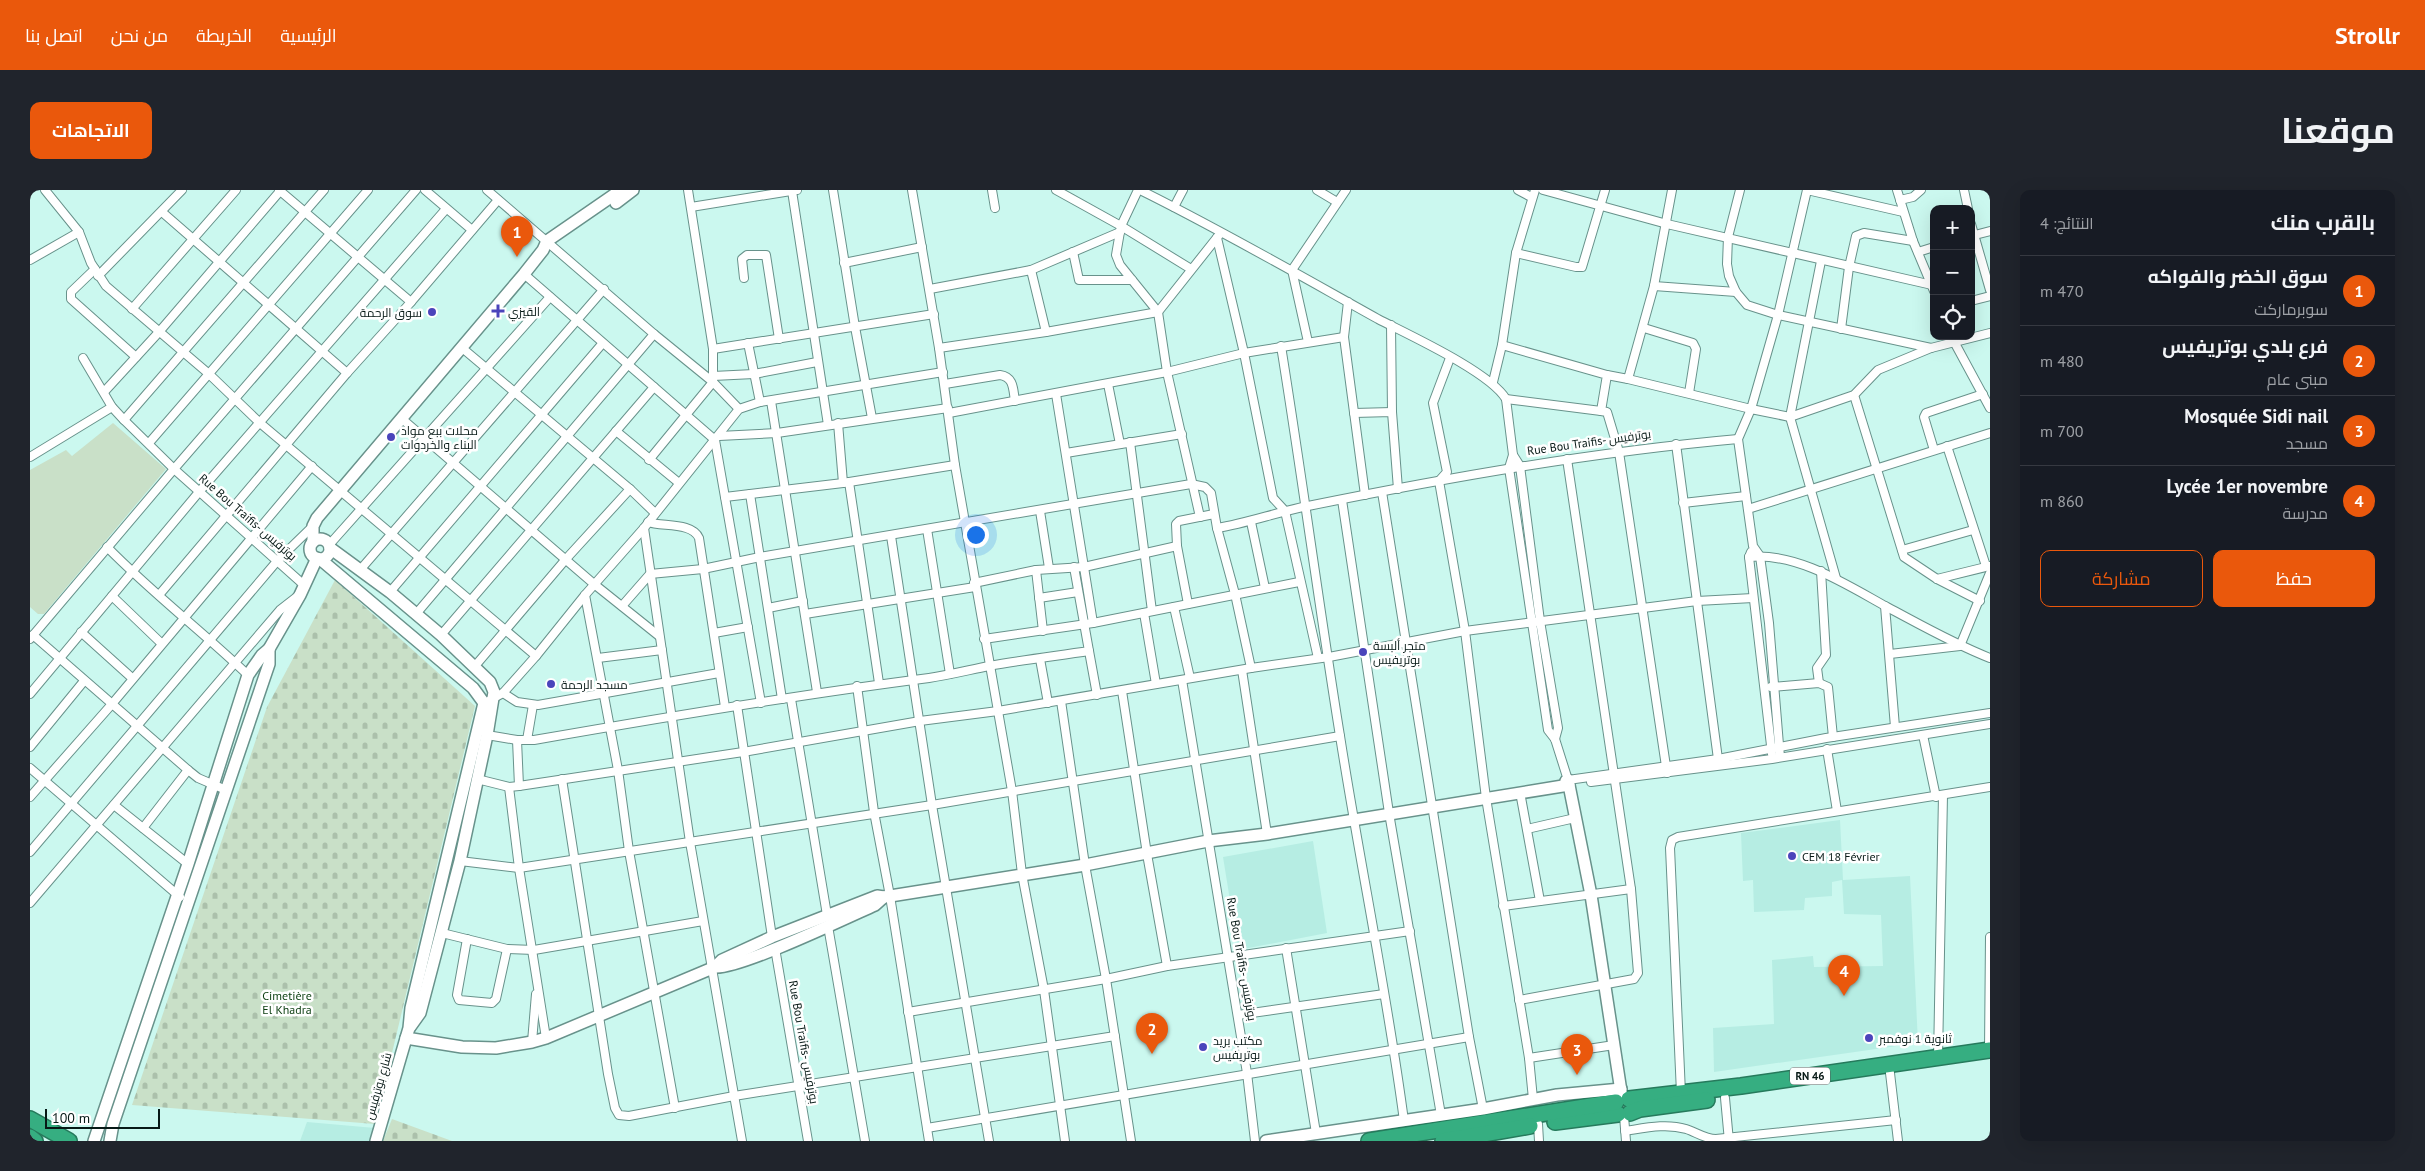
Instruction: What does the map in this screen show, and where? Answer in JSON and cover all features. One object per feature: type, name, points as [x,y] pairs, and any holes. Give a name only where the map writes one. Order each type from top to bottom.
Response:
[{"type":"highway","name":"RN 46","points":[[1443,1141],[1623,1108],[1681,1093],[1990,1050]]},
{"type":"highway","name":"RN 46","points":[[1369,1141],[1623,1108],[1640,1109],[1990,1061]]},
{"type":"highway","points":[[30,1119],[69,1141]]},
{"type":"highway","points":[[30,1137],[35,1141]]},
{"type":"street","points":[[45,190],[78,232],[97,273],[132,309],[209,374],[260,423],[445,579],[469,602],[536,656]]},
{"type":"street","points":[[136,357],[71,299],[71,292],[97,273],[162,212],[182,190]]},
{"type":"street","points":[[132,309],[236,190]]},
{"type":"street","points":[[104,392],[159,332],[280,190],[411,302]]},
{"type":"street","points":[[124,420],[324,190]]},
{"type":"street","points":[[149,443],[368,190]]},
{"type":"street","points":[[226,790],[214,786],[188,770],[32,637],[174,469],[360,257],[416,190]]},
{"type":"street","points":[[425,190],[472,230]]},
{"type":"street","points":[[487,190],[548,246],[604,289],[654,334],[713,379],[739,410]]},
{"type":"street","points":[[30,852],[278,560],[313,526],[316,518],[339,490],[548,246],[621,190]]},
{"type":"street","points":[[548,246],[633,190]]},
{"type":"street","points":[[649,460],[713,379],[713,349],[688,190]]},
{"type":"street","points":[[792,190],[828,425]]},
{"type":"street","points":[[691,207],[781,191],[797,190]]},
{"type":"street","points":[[833,190],[872,418]]},
{"type":"street","points":[[912,190],[934,314],[949,410],[955,465],[988,666],[1012,791],[1022,874],[1044,990],[1065,1141]]},
{"type":"street","points":[[992,190],[995,208]]},
{"type":"street","points":[[1056,190],[1191,269]]},
{"type":"street","points":[[1139,190],[1121,229],[1117,260],[1158,312],[1167,372],[1200,517]]},
{"type":"street","name":"Rue Bou Traifis- بوترفيس","points":[[1139,190],[1174,207],[1219,235],[1292,270],[1493,382],[1506,399],[1513,455],[1509,468]]},
{"type":"street","points":[[1174,207],[1183,190]]},
{"type":"street","points":[[1317,190],[1337,202]]},
{"type":"street","points":[[1308,342],[1292,270],[1346,190]]},
{"type":"street","points":[[1493,382],[1502,345],[1516,252],[1533,194],[1518,190]]},
{"type":"street","points":[[1543,190],[1667,224],[1728,237],[1930,287]]},
{"type":"street","points":[[1516,252],[1576,267],[1582,266],[1605,190]]},
{"type":"street","points":[[1628,379],[1644,328],[1654,286],[1672,190]]},
{"type":"street","points":[[1740,190],[1728,237],[1729,276],[1736,292],[1747,305],[1778,315],[1931,348]]},
{"type":"street","points":[[1775,749],[1775,687],[1769,623],[1760,556],[1753,546],[1738,438],[1751,409],[1778,315],[1807,190],[1903,212]]},
{"type":"street","points":[[1897,190],[1913,240],[1930,281]]},
{"type":"street","points":[[1900,200],[1913,197],[1920,190]]},
{"type":"street","points":[[1964,190],[1967,205]]},
{"type":"street","points":[[159,595],[498,200]]},
{"type":"street","points":[[30,694],[199,492],[446,209]]},
{"type":"street","points":[[162,212],[348,373]]},
{"type":"street","points":[[930,289],[1031,270],[1121,229]]},
{"type":"street","points":[[1975,234],[1990,231]]},
{"type":"street","points":[[30,260],[78,232]]},
{"type":"street","points":[[1841,329],[1854,240],[1860,234],[1913,240]]},
{"type":"street","points":[[939,348],[1046,332],[1158,312],[1219,235]]},
{"type":"street","points":[[1219,235],[1272,498],[1285,511],[1299,582],[1318,658]]},
{"type":"street","points":[[1975,244],[1990,290]]},
{"type":"street","points":[[844,263],[922,247]]},
{"type":"street","points":[[1918,252],[1930,248]]},
{"type":"street","points":[[1073,252],[1079,280],[1132,280]]},
{"type":"street","points":[[744,278],[742,259],[747,255],[766,255],[779,339]]},
{"type":"street","points":[[1821,261],[1790,417],[1836,578]]},
{"type":"street","points":[[1031,270],[1046,332]]},
{"type":"street","points":[[524,274],[602,344],[717,438],[777,433],[872,418],[1015,401],[1167,372],[1244,353],[1344,336]]},
{"type":"street","points":[[1654,286],[1687,290],[1736,292]]},
{"type":"street","points":[[360,570],[604,289]]},
{"type":"street","points":[[1975,300],[1990,296]]},
{"type":"street","points":[[315,553],[328,554],[330,546],[361,509],[550,297]]},
{"type":"street","points":[[1348,302],[1344,336],[1365,495]]},
{"type":"street","points":[[713,349],[934,314]]},
{"type":"street","points":[[1391,325],[1392,412],[1398,489]]},
{"type":"street","points":[[1644,328],[1694,343],[1696,349],[1689,392]]},
{"type":"street","points":[[1975,335],[1990,333]]},
{"type":"street","points":[[416,614],[629,366],[654,334]]},
{"type":"street","points":[[1502,345],[1607,375],[1689,392],[1751,409],[1790,417],[1854,395],[1878,370],[1950,340]]},
{"type":"street","points":[[1953,340],[1990,408]]},
{"type":"street","points":[[748,343],[760,402]]},
{"type":"street","points":[[390,592],[602,344]]},
{"type":"street","points":[[1281,346],[1307,506],[1340,736],[1394,1050],[1404,1121]]},
{"type":"street","points":[[461,347],[630,489],[655,513]]},
{"type":"street","name":"Rue Bou Traifis- بوترفيس","points":[[83,358],[112,407],[124,420],[199,492],[227,515],[250,538],[278,560],[303,587],[315,553],[313,526]]},
{"type":"street","points":[[1439,481],[1447,472],[1433,403],[1450,358]]},
{"type":"street","points":[[713,379],[754,374],[818,362]]},
{"type":"street","points":[[408,1033],[411,1008],[466,774],[494,698],[536,656],[585,594],[646,525],[678,483],[739,410],[760,402],[943,372]]},
{"type":"street","points":[[945,384],[1000,375],[1007,376],[1011,380],[1015,401]]},
{"type":"street","points":[[1601,411],[1607,375]]},
{"type":"street","points":[[1108,384],[1120,444]]},
{"type":"street","points":[[441,635],[654,387]]},
{"type":"street","points":[[1056,394],[1093,623]]},
{"type":"street","points":[[1934,450],[1924,417],[1926,412],[1983,394]]},
{"type":"street","points":[[1854,395],[1902,550],[1908,561],[1937,579],[1980,601]]},
{"type":"street","points":[[1506,399],[1607,412],[1610,418],[1619,452],[1666,770]]},
{"type":"street","points":[[771,401],[817,692]]},
{"type":"street","points":[[30,457],[112,407]]},
{"type":"street","points":[[1354,413],[1392,412]]},
{"type":"street","points":[[401,418],[481,484],[594,584],[659,636]]},
{"type":"street","points":[[838,423],[846,483],[859,542],[879,683]]},
{"type":"street","points":[[616,431],[678,483]]},
{"type":"street","points":[[1748,509],[1990,433]]},
{"type":"street","points":[[1066,453],[1182,434]]},
{"type":"street","points":[[717,438],[725,498],[760,703]]},
{"type":"street","name":"Rue Bou Traifis- بوترفيس","points":[[1513,455],[1520,466],[1676,444],[1738,438]]},
{"type":"street","points":[[1130,442],[1144,553],[1156,684]]},
{"type":"street","points":[[1676,444],[1718,759]]},
{"type":"street","points":[[1947,446],[1973,530],[1989,568],[1980,601],[1960,646]]},
{"type":"street","points":[[1519,1000],[1605,986],[1634,979],[1638,973],[1631,889],[1567,459]]},
{"type":"street","points":[[725,498],[846,483],[955,465]]},
{"type":"street","points":[[30,797],[112,704],[161,643],[312,466]]},
{"type":"street","points":[[1217,528],[1251,522],[1307,506],[1520,466],[1535,622]]},
{"type":"street","points":[[1509,468],[1535,622],[1558,728],[1556,739],[1591,895],[1623,1108],[1626,1141]]},
{"type":"street","points":[[1439,481],[1465,631],[1486,798],[1529,1058],[1533,1099]]},
{"type":"street","points":[[622,606],[650,574],[703,569],[760,557],[859,542],[1191,484],[1208,489],[1235,594],[1251,668]]},
{"type":"street","points":[[475,666],[630,489]]},
{"type":"street","points":[[1382,492],[1469,1037],[1483,1109]]},
{"type":"street","points":[[750,494],[782,700]]},
{"type":"street","points":[[1684,503],[1746,496]]},
{"type":"street","points":[[1342,500],[1389,813],[1410,931],[1427,1044],[1441,1115]]},
{"type":"street","points":[[1040,511],[1049,568]]},
{"type":"street","points":[[1188,604],[1177,546],[1176,524],[1179,521],[1214,514]]},
{"type":"street","points":[[1251,522],[1265,588]]},
{"type":"street","points":[[646,525],[686,528],[697,534],[725,707]]},
{"type":"street","points":[[646,525],[650,574],[668,682],[677,761],[742,1141]]},
{"type":"street","points":[[927,529],[950,674]]},
{"type":"street","points":[[1902,550],[1973,530]]},
{"type":"street","points":[[891,536],[932,805],[989,1141]]},
{"type":"street","points":[[315,553],[321,539],[390,592],[441,635],[475,666],[492,685],[494,698],[488,735],[460,861],[420,1013],[408,1033]]},
{"type":"street","points":[[805,614],[900,600],[975,585],[1036,570],[1084,567],[1177,546]]},
{"type":"street","points":[[1753,546],[1749,557],[1753,598],[1764,688],[1776,758]]},
{"type":"street","points":[[107,547],[131,572],[183,618],[212,640],[248,676]]},
{"type":"street","points":[[315,553],[473,688],[494,698],[532,705],[719,672]]},
{"type":"street","points":[[1749,557],[1760,556],[1821,571],[1960,646],[1990,658]]},
{"type":"street","points":[[1074,568],[1097,695]]},
{"type":"street","points":[[1937,579],[1989,568]]},
{"type":"street","points":[[1036,570],[1043,632]]},
{"type":"street","points":[[1818,683],[1818,668],[1826,655],[1821,571]]},
{"type":"street","points":[[984,639],[1043,632],[1093,623],[1299,582]]},
{"type":"street","points":[[110,1141],[113,1124],[183,898],[188,864],[248,676],[262,655],[269,649],[303,587]]},
{"type":"street","points":[[30,903],[280,610],[303,587]]},
{"type":"street","points":[[1039,598],[1078,592]]},
{"type":"street","points":[[585,594],[618,770],[629,851],[675,1108]]},
{"type":"street","points":[[112,596],[161,643]]},
{"type":"street","points":[[477,779],[509,787],[519,786],[743,752],[920,721],[998,712],[1251,668],[1329,657],[1465,631],[1696,601],[1753,598]]},
{"type":"street","points":[[768,608],[803,601]]},
{"type":"street","points":[[1885,606],[1895,727]]},
{"type":"street","name":"Rue Bou Traifis- بوترفيس","points":[[1174,607],[1186,679],[1194,761],[1229,957],[1247,1073],[1255,1141]]},
{"type":"street","points":[[1756,624],[1769,623]]},
{"type":"street","points":[[714,633],[748,627]]},
{"type":"street","points":[[81,632],[132,678]]},
{"type":"street","points":[[1890,654],[1960,646]]},
{"type":"street","points":[[94,1141],[183,898],[226,790],[269,664],[269,649]]},
{"type":"street","points":[[598,658],[662,650]]},
{"type":"street","points":[[488,735],[527,740],[737,705],[792,699],[817,692],[950,674],[988,666],[1089,651]]},
{"type":"street","points":[[1040,659],[1048,702]]},
{"type":"street","points":[[1242,670],[1267,834]]},
{"type":"street","points":[[30,747],[84,681]]},
{"type":"street","points":[[1764,688],[1818,683],[1828,687],[1833,737]]},
{"type":"street","points":[[857,686],[887,897],[929,1141]]},
{"type":"street","points":[[1122,690],[1147,854],[1167,966]]},
{"type":"street","points":[[792,699],[827,921],[865,1141]]},
{"type":"street","points":[[1061,701],[1085,865],[1106,979],[1131,1141]]},
{"type":"street","points":[[527,740],[532,705]]},
{"type":"street","name":"Rue Bou Traifis- بوترفيس","points":[[737,705],[754,832],[808,1141]]},
{"type":"street","points":[[1666,770],[1833,737],[1990,713]]},
{"type":"street","points":[[408,1033],[462,1047],[496,1048],[532,1042],[600,1016],[655,991],[713,968],[725,967],[773,943],[881,902],[887,897],[1085,865],[1208,841],[1267,834],[1566,783],[1776,758],[1990,724]]},
{"type":"street","points":[[1923,735],[1940,796],[1938,1058]]},
{"type":"street","points":[[460,861],[519,868],[811,824],[874,812],[932,805],[1194,761],[1254,749],[1340,736]]},
{"type":"street","points":[[517,740],[519,786]]},
{"type":"street","points":[[1828,749],[1837,811]]},
{"type":"street","points":[[30,768],[183,898]]},
{"type":"street","points":[[143,828],[188,770]]},
{"type":"street","points":[[562,779],[616,1112],[619,1115],[629,1116],[734,1096],[1052,1048],[1115,1036]]},
{"type":"street","points":[[509,787],[519,868],[534,950],[536,982],[546,1038]]},
{"type":"street","points":[[1681,1093],[1670,848],[1672,840],[1678,837],[1837,811],[1990,788]]},
{"type":"street","points":[[1520,792],[1540,902]]},
{"type":"street","points":[[114,805],[188,864]]},
{"type":"street","points":[[1527,829],[1575,818]]},
{"type":"street","points":[[1504,906],[1631,889]]},
{"type":"street","points":[[442,933],[507,948],[534,950],[588,939],[703,921]]},
{"type":"street","points":[[908,1012],[1106,979],[1167,966],[1410,931]]},
{"type":"street","points":[[1990,937],[1990,1050]]},
{"type":"street","points":[[468,938],[457,995],[459,1000],[492,1003],[496,999],[507,948]]},
{"type":"street","points":[[1286,948],[1307,1066],[1316,1133]]},
{"type":"street","points":[[532,1042],[536,982]]},
{"type":"street","points":[[1238,1015],[1384,994]]},
{"type":"street","name":"شارع بوترفيس","points":[[376,1141],[408,1033]]},
{"type":"street","points":[[927,1128],[1247,1073],[1307,1066],[1469,1037]]},
{"type":"street","points":[[1529,1058],[1614,1045]]},
{"type":"street","points":[[1890,1074],[1898,1141]]},
{"type":"street","points":[[1725,1098],[1729,1139]]},
{"type":"street","points":[[1266,1141],[1483,1109],[1533,1099],[1623,1108],[1670,1126],[1685,1128],[1707,1138],[1729,1139],[1896,1120]]},
{"type":"street","points":[[1538,1124],[1539,1141]]},
{"type":"shaded area","points":[[1840,820],[1843,880],[1910,876],[1918,1043],[1714,1072],[1713,1028],[1774,1024],[1772,960],[1813,956],[1814,967],[1883,966],[1881,915],[1844,914],[1842,880],[1832,882],[1832,896],[1805,898],[1804,910],[1754,912],[1753,880],[1743,881],[1741,833]]},
{"type":"shaded area","points":[[1313,841],[1327,933],[1238,950],[1223,857]]},
{"type":"shaded area","points":[[307,1122],[375,1128],[370,1141],[300,1141]]},
{"type":"green space","points":[[113,423],[166,469],[44,614],[38,614],[30,607],[30,470],[66,450],[72,456]]},
{"type":"green space","name":"Cimetière El Khadra","points":[[335,580],[475,706],[375,1124],[132,1105],[267,707]]},
{"type":"green space","points":[[392,1119],[452,1141],[383,1141]]},
{"type":"place","name":"سوق الخضر والفواكه","points":[[517,257]]},
{"type":"place","name":"القيزي","points":[[498,311]]},
{"type":"place","name":"سوق الرحمة","points":[[432,312]]},
{"type":"place","name":"محلات ببع مواد البناء والخردوات","points":[[391,437]]},
{"type":"place","name":"متجر ألبسة بوتريفيس","points":[[1363,652]]},
{"type":"place","name":"مسجد الرحمة","points":[[551,684]]},
{"type":"place","name":"CEM 18 Février","points":[[1792,856]]},
{"type":"place","name":"Lycée 1er novembre","points":[[1844,996]]},
{"type":"place","name":"ثانوية 1 نوفمبر","points":[[1869,1038]]},
{"type":"place","name":"مكتب بريد بوتريفيس","points":[[1203,1047]]},
{"type":"place","name":"فرع بلدي بوتريفيس","points":[[1152,1054]]},
{"type":"place","name":"Mosquée Sidi nail","points":[[1577,1075]]}]
